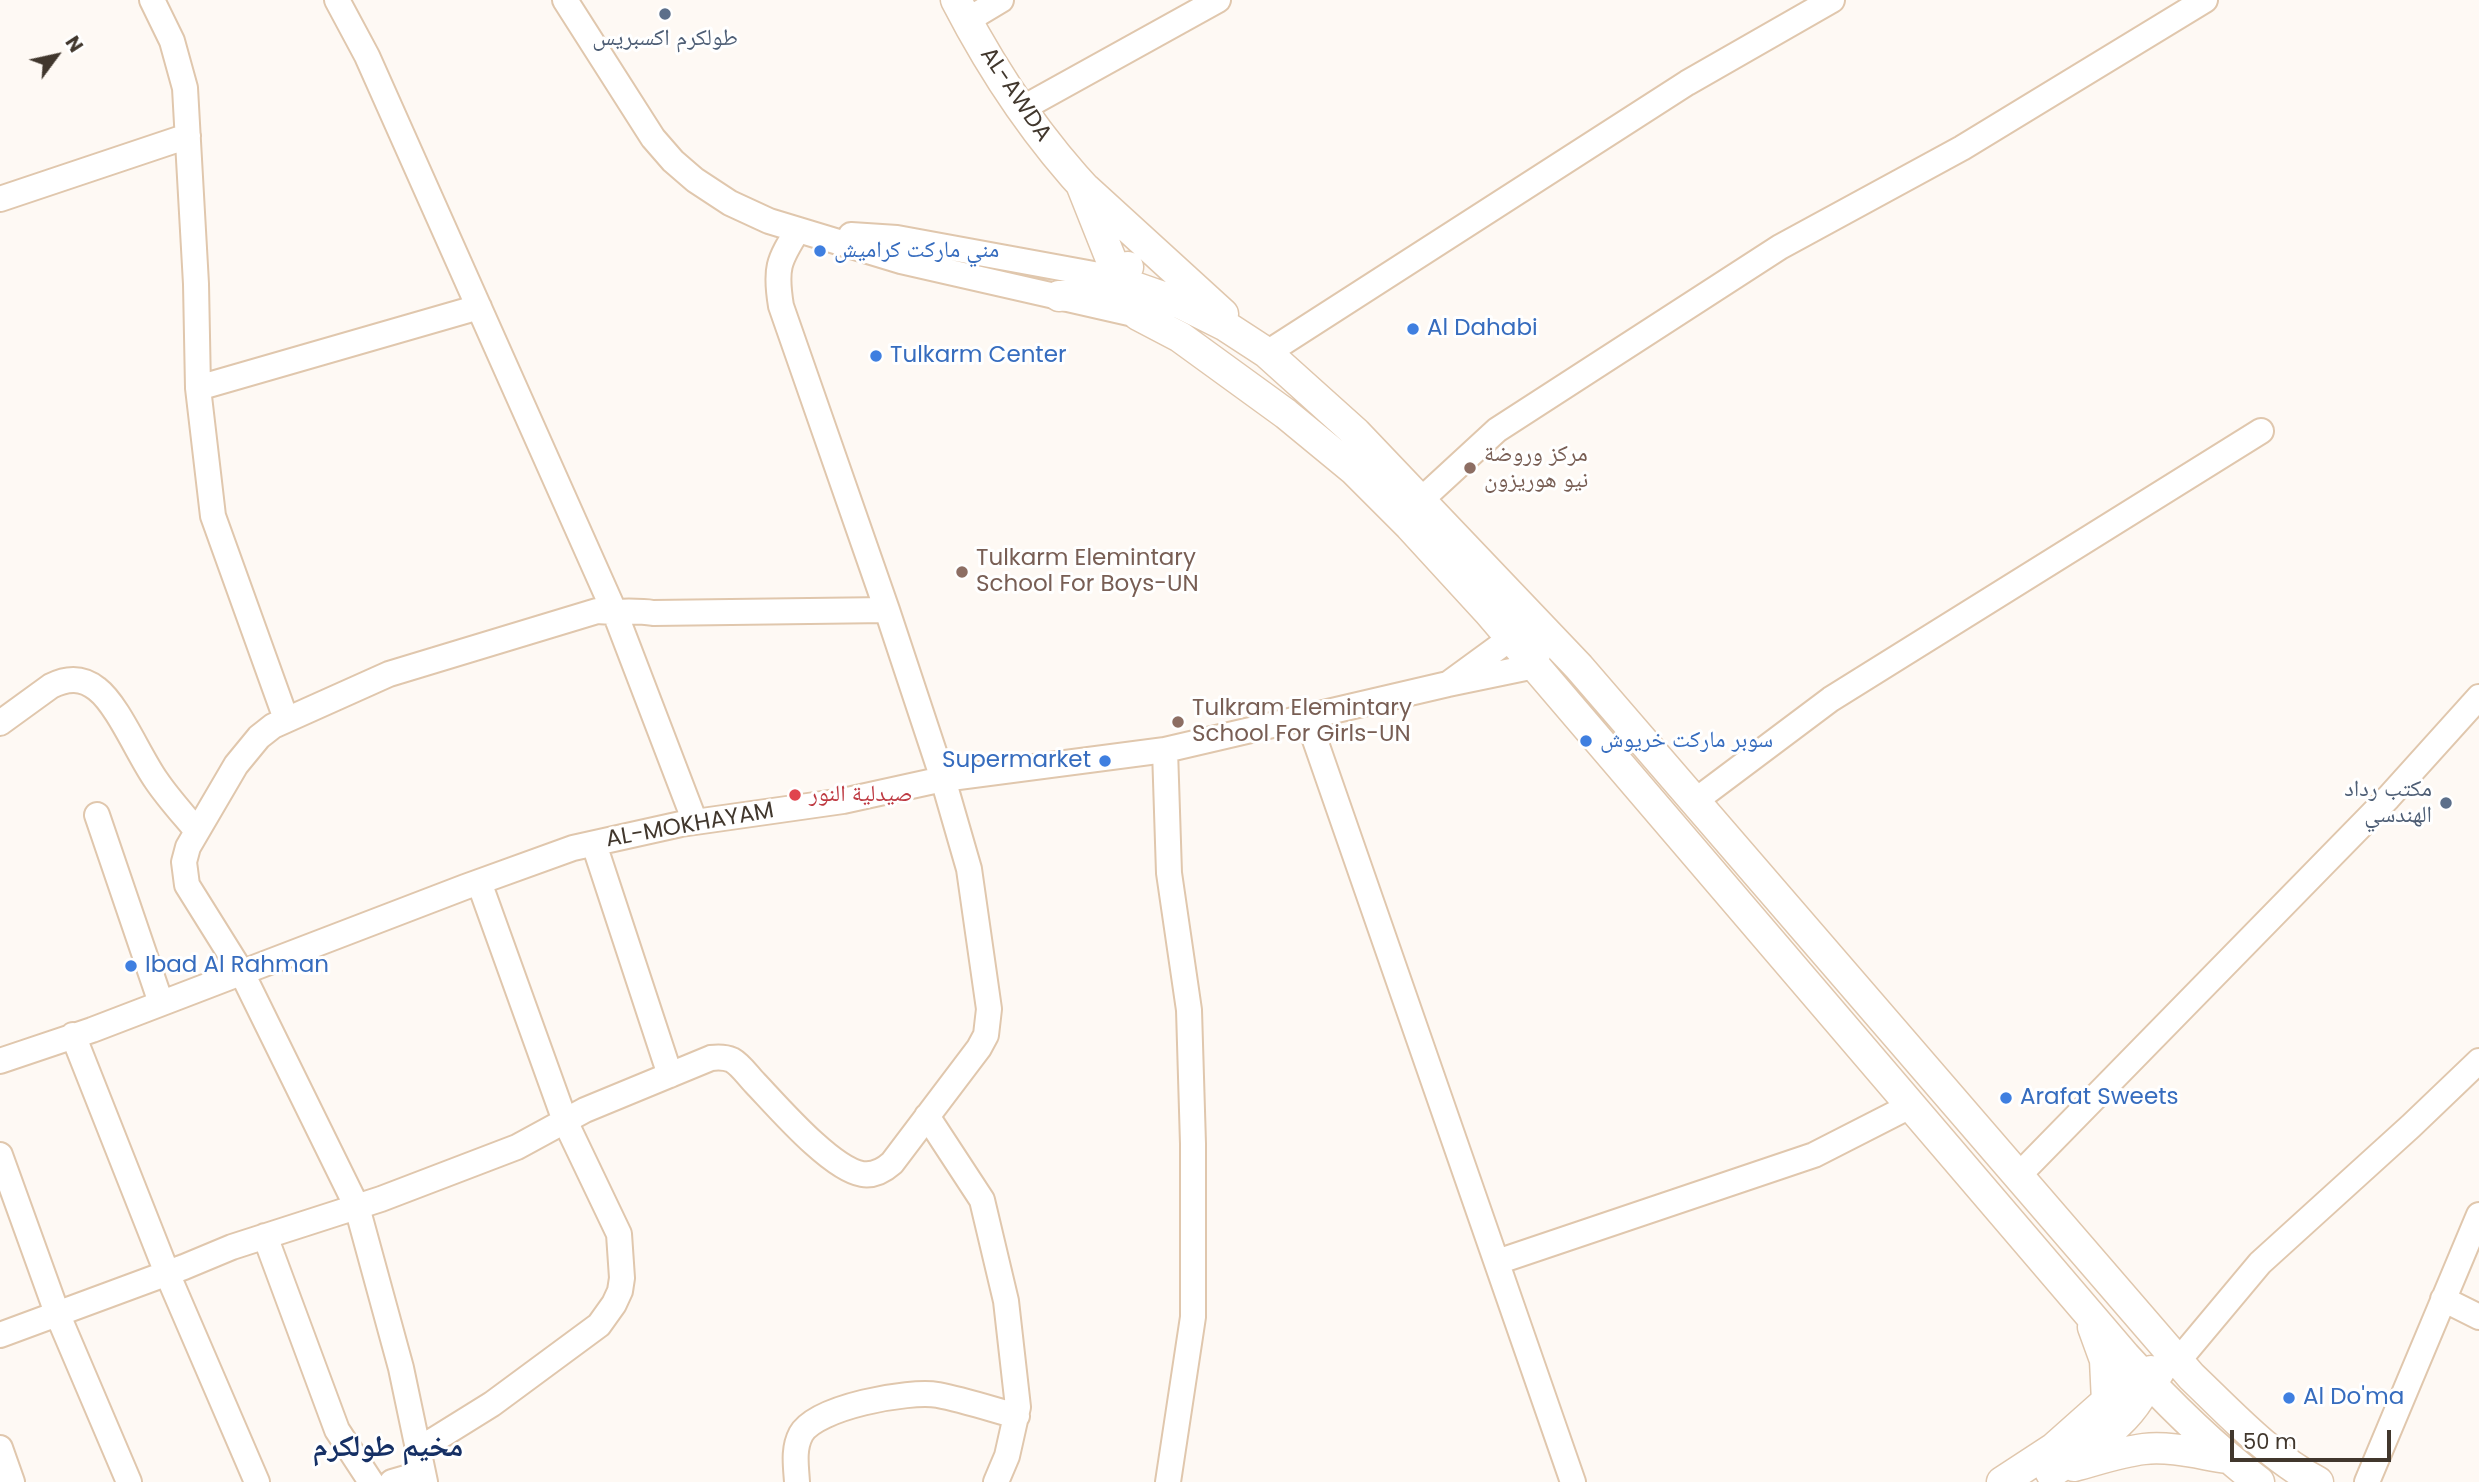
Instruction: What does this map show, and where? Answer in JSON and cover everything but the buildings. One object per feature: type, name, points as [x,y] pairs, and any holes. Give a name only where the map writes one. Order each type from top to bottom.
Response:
[{"type":"main road","name":"AL-AWDA","points":[[961,10],[1023,108],[1081,184]]},
{"type":"main road","points":[[1081,184],[1356,433],[1543,629],[1695,800],[2150,1330],[2155,1372],[2170,1406],[2227,1458],[2259,1482]]},
{"type":"main road","points":[[1059,296],[1109,290],[1120,282],[1130,261],[1122,234],[1112,217],[1081,184]]},
{"type":"main road","points":[[1120,282],[1180,303],[1224,325],[1266,354]]},
{"type":"main road","points":[[1120,282],[1138,315],[1190,344],[1286,414],[1354,470],[1409,526],[1511,638],[2085,1310],[2155,1372],[2205,1389],[2256,1438],[2303,1474],[2318,1482]]},
{"type":"main road","points":[[2085,1310],[2105,1360],[2107,1402]]},
{"type":"main road","points":[[2002,1482],[2054,1448],[2126,1384],[2155,1372]]},
{"type":"main road","points":[[2043,1478],[2109,1431],[2126,1414],[2155,1372]]},
{"type":"main road","points":[[2043,1478],[2116,1454],[2147,1449],[2176,1450],[2227,1458]]},
{"type":"street","points":[[152,0],[172,41],[185,88],[196,284],[198,388],[213,516],[286,719]]},
{"type":"street","points":[[337,0],[367,56],[479,307],[695,822]]},
{"type":"street","points":[[565,0],[653,138],[695,180],[730,203],[769,221],[901,261],[1138,315]]},
{"type":"street","points":[[961,10],[1001,0]]},
{"type":"street","points":[[1023,108],[1218,0]]},
{"type":"street","points":[[1266,354],[1688,83],[1832,0]]},
{"type":"street","points":[[1421,500],[1497,430],[1780,247],[1962,148],[2206,0]]},
{"type":"street","points":[[0,199],[188,136]]},
{"type":"street","points":[[798,230],[897,239],[1086,273],[1120,282]]},
{"type":"street","points":[[0,1335],[265,1236],[357,1206],[517,1147],[585,1110],[711,1058],[730,1059],[738,1064],[810,1140],[850,1169],[861,1174],[883,1171],[892,1163],[979,1048],[989,1023],[989,1009],[969,869],[943,779],[887,610],[780,306],[778,270],[782,256],[798,230]]},
{"type":"street","points":[[198,388],[479,307]]},
{"type":"street","points":[[1695,800],[1831,699],[2261,432]]},
{"type":"street","points":[[422,1469],[401,1368],[357,1206],[242,973],[187,885],[184,862],[188,847],[247,750],[259,737],[286,719],[389,674],[606,606],[653,613],[887,610]]},
{"type":"street","points":[[1448,684],[1511,638],[1543,629],[1535,666]]},
{"type":"street","name":"AL-MOKHAYAM","points":[[0,1061],[92,1030],[573,848],[695,822],[843,801],[943,779],[1165,750],[1535,666]]},
{"type":"street","points":[[0,723],[51,685],[73,679],[92,685],[108,701],[156,780],[197,831]]},
{"type":"street","points":[[2018,1177],[2388,797],[2479,698]]},
{"type":"street","points":[[1307,717],[1573,1482]]},
{"type":"street","points":[[1165,750],[1169,873],[1189,1010],[1193,1144],[1193,1317],[1168,1482]]},
{"type":"street","points":[[97,815],[162,1003]]},
{"type":"street","points":[[594,844],[670,1075]]},
{"type":"street","points":[[392,1482],[422,1469],[492,1404],[599,1325],[620,1291],[622,1268],[619,1234],[565,1121],[479,882]]},
{"type":"street","points":[[73,1035],[167,1273],[257,1482]]},
{"type":"street","points":[[2155,1372],[2260,1263],[2411,1126],[2479,1060]]},
{"type":"street","points":[[1497,1262],[1814,1155],[1912,1105]]},
{"type":"street","points":[[928,1116],[982,1200],[1006,1301],[1018,1407],[1007,1456],[996,1482]]},
{"type":"street","points":[[0,1155],[57,1313],[129,1482]]},
{"type":"street","points":[[2367,1482],[2479,1215]]},
{"type":"street","points":[[265,1236],[337,1430],[371,1482]]},
{"type":"street","points":[[2443,1299],[2479,1317]]},
{"type":"street","points":[[797,1482],[796,1446],[801,1433],[810,1422],[872,1399],[935,1394],[1017,1416]]},
{"type":"street","points":[[0,1448],[12,1482]]},
{"type":"place","name":"طولكرم اكسبريس","points":[[665,14]]},
{"type":"place","name":"مني ماركت كراميش","points":[[820,251]]},
{"type":"place","name":"Al Dahabi","points":[[1413,329]]},
{"type":"place","name":"Tulkarm Center","points":[[876,356]]},
{"type":"place","name":"مركز وروضة نيو هوريزون","points":[[1470,468]]},
{"type":"place","name":"Tulkarm Elemintary School For Boys-UN","points":[[962,572]]},
{"type":"place","name":"Tulkram Elemintary School For Girls-UN","points":[[1178,722]]},
{"type":"place","name":"سوبر ماركت خريوش","points":[[1586,741]]},
{"type":"place","name":"Supermarket","points":[[1105,761]]},
{"type":"place","name":"صيدلية النور","points":[[795,795]]},
{"type":"place","name":"مكتب رداد الهندسي","points":[[2446,803]]},
{"type":"place","name":"Ibad Al Rahman","points":[[131,966]]},
{"type":"place","name":"Arafat Sweets","points":[[2006,1098]]},
{"type":"place","name":"Al Do'ma","points":[[2289,1398]]},
{"type":"district","name":"مخيم طولكرم","points":[[388,1448]]}]
